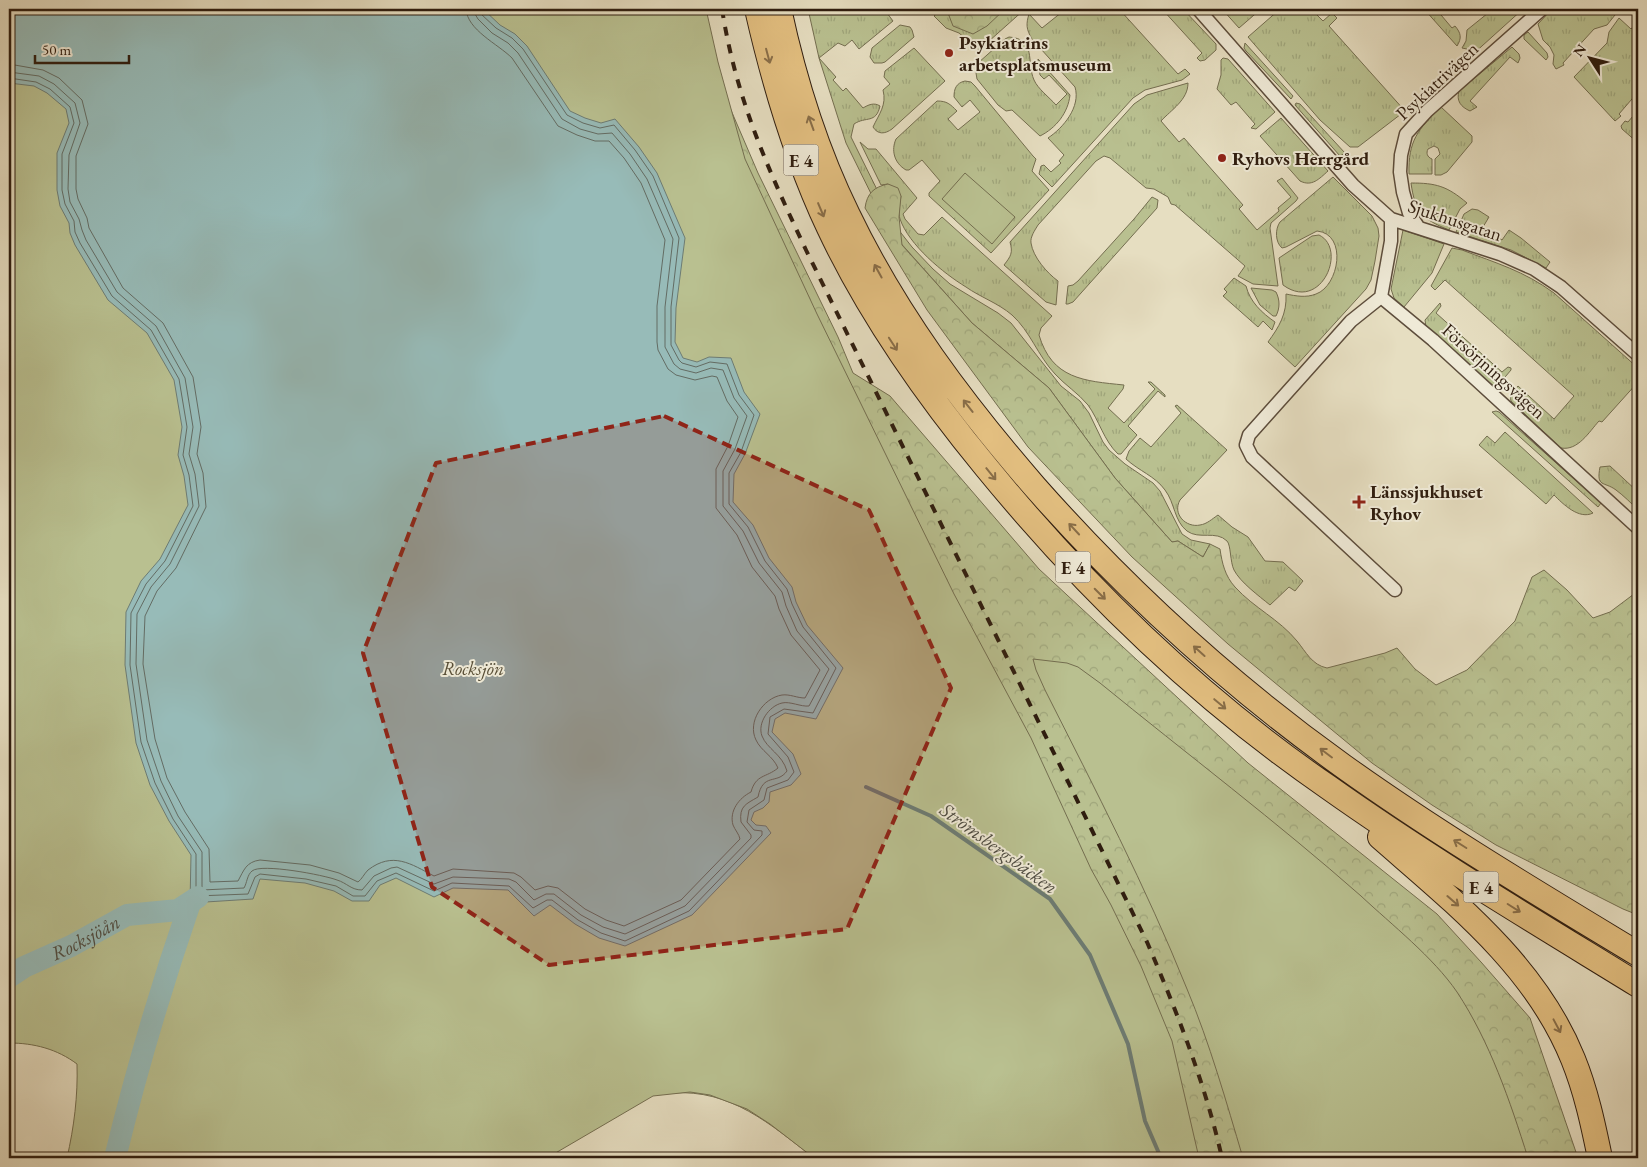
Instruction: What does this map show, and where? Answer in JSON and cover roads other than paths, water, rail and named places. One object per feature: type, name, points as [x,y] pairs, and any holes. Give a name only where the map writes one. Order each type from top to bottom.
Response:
[{"type":"highway","name":"E 4","points":[[756,9],[788,128],[828,227],[850,270],[890,340],[934,402],[1032,523],[1125,619],[1189,678],[1233,715],[1326,786],[1404,838],[1638,985]]},
{"type":"highway","name":"E 4","points":[[779,9],[794,71],[810,120],[847,214],[887,288],[921,341],[952,385],[1016,464],[1108,565],[1174,629],[1227,676],[1342,766],[1418,818],[1638,954]]},
{"type":"highway","points":[[1326,786],[1369,828],[1481,928],[1516,965],[1530,983],[1548,1011],[1573,1058],[1593,1120],[1600,1158]]},
{"type":"highway","points":[[1501,870],[1638,936]]},
{"type":"street","name":"Sjukhusgatan","points":[[1198,9],[1353,184],[1391,219],[1500,254],[1534,268],[1561,287],[1638,355]]},
{"type":"street","name":"Psykiatrivägen","points":[[1419,228],[1409,213],[1402,192],[1401,155],[1406,134],[1427,111],[1542,9]]},
{"type":"street","points":[[1391,219],[1391,241],[1381,297],[1351,321],[1249,434],[1246,445],[1252,458],[1395,590]]},
{"type":"street","name":"Försörjningsvägen","points":[[1381,297],[1440,346],[1638,528]]},
{"type":"water","name":"Rocksjön","points":[[9,9],[483,9],[527,46],[570,111],[601,123],[615,119],[639,147],[657,173],[685,238],[676,308],[675,342],[683,358],[697,362],[709,357],[731,358],[744,392],[760,414],[745,454],[734,474],[733,502],[753,525],[769,558],[792,587],[796,602],[807,625],[843,668],[816,719],[785,713],[775,719],[772,732],[793,754],[801,774],[791,785],[770,792],[769,802],[763,808],[754,812],[751,820],[756,825],[766,826],[771,833],[692,915],[625,946],[599,938],[575,924],[550,905],[534,916],[508,890],[453,888],[434,897],[396,878],[380,885],[369,901],[352,901],[334,891],[305,883],[260,879],[253,899],[190,903],[191,855],[169,821],[150,785],[136,743],[125,665],[126,612],[141,581],[160,559],[188,505],[184,476],[178,455],[182,427],[174,380],[147,333],[108,300],[75,245],[70,233],[69,223],[60,206],[57,190],[57,153],[69,123],[66,109],[47,93],[34,86],[9,83]]},
{"type":"waterway","name":"Strömsbergsbäcken","points":[[866,787],[931,816],[1050,899],[1090,955],[1128,1044],[1145,1121],[1161,1158]]},
{"type":"waterway","name":"Rocksjöån","points":[[9,977],[24,967],[71,946],[127,915],[178,910],[198,897]]},
{"type":"waterway","points":[[115,1158],[150,1030],[190,903]]},
{"type":"railway","points":[[722,9],[736,73],[766,162],[806,250],[1147,942],[1199,1075],[1222,1158]]},
{"type":"place","name":"Psykiatrins arbetsplatsmuseum","points":[[949,53]]},
{"type":"place","name":"Ryhovs Herrgård","points":[[1222,158]]},
{"type":"place","name":"Länssjukhuset Ryhov","points":[[1359,502]]}]
